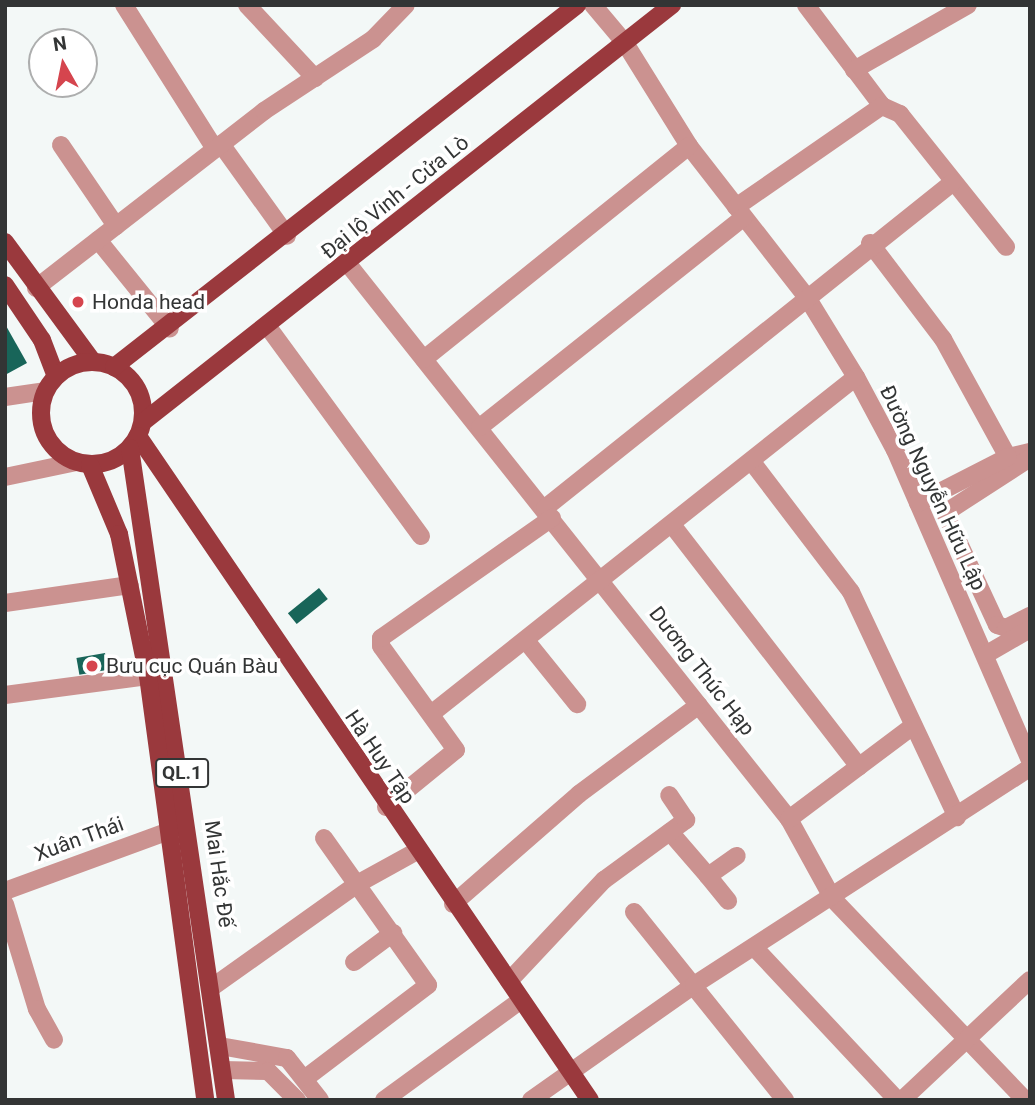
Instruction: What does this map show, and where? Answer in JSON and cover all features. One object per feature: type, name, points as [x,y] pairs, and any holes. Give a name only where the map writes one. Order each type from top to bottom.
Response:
[{"type":"main road","name":"Đại lộ Vinh - Cửa Lò","points":[[114,368],[170,329],[577,5]]},
{"type":"main road","name":"Đại lộ Vinh - Cửa Lò","points":[[137,435],[268,327],[672,5]]},
{"type":"main road","points":[[5,242],[36,288],[93,362],[50,384]]},
{"type":"main road","name":"QL.1","points":[[7,288],[50,384],[44,434],[83,464]]},
{"type":"main road","name":"QL.1","points":[[93,362],[114,368],[139,393],[137,435]]},
{"type":"main road","points":[[83,464],[137,435]]},
{"type":"main road","name":"Hà Huy Tập","points":[[137,435],[386,807],[590,1100]]},
{"type":"main road","name":"Mai Hắc Đế","points":[[137,435],[226,1100]]},
{"type":"main road","name":"Mai Hắc Đế","points":[[83,464],[109,499],[148,676],[205,1100]]},
{"type":"street","points":[[124,5],[218,146],[287,236]]},
{"type":"street","points":[[247,5],[314,78]]},
{"type":"street","points":[[36,288],[218,146],[373,39],[406,5]]},
{"type":"street","name":"Đường Nguyễn Hữu Lập","points":[[593,5],[625,43],[689,146],[808,299],[856,377],[918,503],[1030,760]]},
{"type":"street","points":[[806,5],[882,106],[900,114],[952,183],[1006,247]]},
{"type":"street","points":[[854,70],[968,5]]},
{"type":"street","points":[[480,427],[740,212],[882,106]]},
{"type":"street","points":[[61,145],[116,226]]},
{"type":"street","points":[[424,359],[689,146]]},
{"type":"street","points":[[386,807],[454,756],[454,745],[381,639],[549,513],[808,299],[870,243],[952,183]]},
{"type":"street","points":[[98,240],[170,329]]},
{"type":"street","points":[[870,243],[943,339],[1008,457]]},
{"type":"street","name":"Dương Thúc Hạp","points":[[348,264],[604,582],[789,819],[833,899],[1025,1097]]},
{"type":"street","points":[[268,327],[421,536]]},
{"type":"street","points":[[431,714],[604,582],[856,377]]},
{"type":"street","points":[[5,397],[50,384]]},
{"type":"street","points":[[918,503],[1008,457],[1030,452]]},
{"type":"street","points":[[1030,458],[945,513],[997,625],[1006,628],[1030,616]]},
{"type":"street","points":[[752,462],[843,578],[957,817]]},
{"type":"street","points":[[5,477],[83,464]]},
{"type":"street","points":[[673,526],[859,767]]},
{"type":"street","points":[[7,597],[130,585]]},
{"type":"street","points":[[985,655],[1030,629]]},
{"type":"street","points":[[527,642],[577,704]]},
{"type":"street","points":[[5,695],[148,676]]},
{"type":"street","points":[[453,904],[579,794],[699,705]]},
{"type":"street","points":[[789,819],[913,726]]},
{"type":"street","points":[[531,1100],[694,985],[833,899],[1030,768]]},
{"type":"street","points":[[509,981],[604,880],[686,820],[669,795]]},
{"type":"street","name":"Xuân Thái","points":[[5,891],[169,831]]},
{"type":"street","points":[[670,832],[728,901]]},
{"type":"street","points":[[307,1077],[426,988],[359,883],[324,838]]},
{"type":"street","points":[[211,988],[359,883],[417,851]]},
{"type":"street","points":[[708,876],[737,856]]},
{"type":"street","points":[[5,904],[37,1009],[54,1040]]},
{"type":"street","points":[[634,912],[785,1100]]},
{"type":"street","points":[[354,962],[393,933]]},
{"type":"street","points":[[754,947],[899,1100],[1030,980]]},
{"type":"street","points":[[384,1100],[521,1000]]},
{"type":"street","points":[[220,1046],[287,1059],[307,1077],[320,1100]]},
{"type":"street","points":[[276,1075],[287,1059]]},
{"type":"street","points":[[223,1070],[276,1075],[297,1100]]},
{"type":"building","points":[[5,324],[27,363],[5,375]]},
{"type":"building","points":[[319,588],[328,599],[297,624],[288,613]]},
{"type":"building","name":"Bưu cục Quán Bàu","points":[[105,653],[108,670],[79,675],[76,658]]},
{"type":"place","name":"Honda head","points":[[78,302]]},
{"type":"place","name":"Bưu cục Quán Bàu","points":[[92,666]]}]
